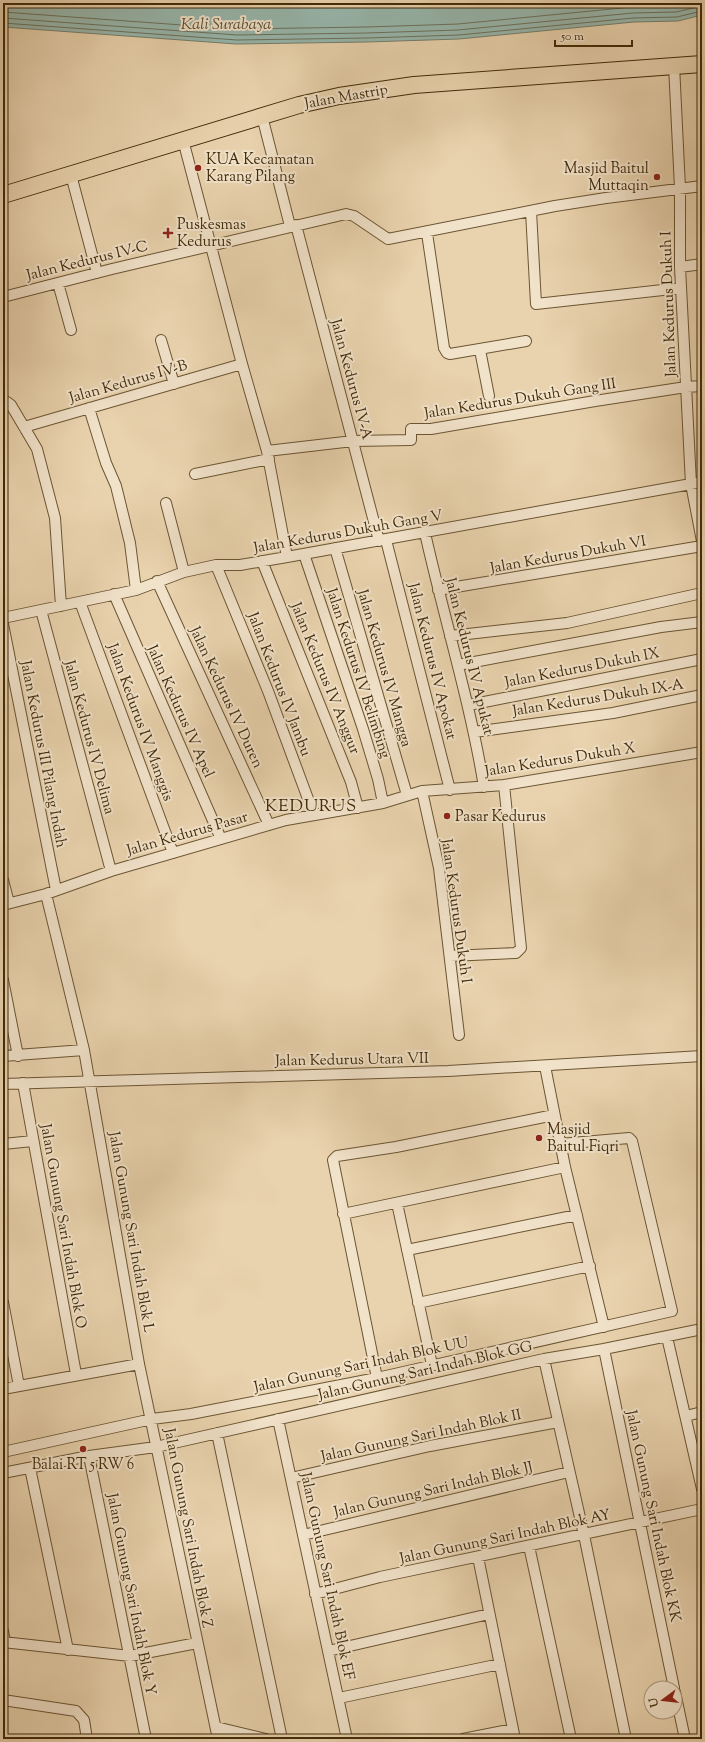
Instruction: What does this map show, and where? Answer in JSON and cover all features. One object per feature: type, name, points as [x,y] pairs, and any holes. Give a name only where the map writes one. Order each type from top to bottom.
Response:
[{"type":"main road","name":"Jalan Mastrip","points":[[3,195],[299,105],[339,96],[414,85],[702,64]]},
{"type":"street","name":"Jalan Kedurus Dukuh I","points":[[674,65],[680,188],[680,267],[691,484],[702,541]]},
{"type":"street","name":"Jalan Kedurus IV-A","points":[[262,116],[382,540]]},
{"type":"street","points":[[182,140],[268,455],[287,557]]},
{"type":"street","points":[[71,175],[97,273]]},
{"type":"street","name":"Jalan Kedurus IV-C","points":[[3,298],[210,245],[346,214],[354,216],[388,239],[427,233],[531,211],[606,198],[702,186]]},
{"type":"street","points":[[531,211],[536,304],[681,288]]},
{"type":"street","points":[[427,233],[446,353],[450,354],[480,350],[526,341]]},
{"type":"street","points":[[680,267],[702,264]]},
{"type":"street","points":[[58,283],[71,330]]},
{"type":"street","points":[[161,340],[174,384]]},
{"type":"street","points":[[480,350],[489,396]]},
{"type":"street","name":"Jalan Kedurus IV-B","points":[[24,427],[242,364]]},
{"type":"street","name":"Jalan Kedurus Dukuh Gang III","points":[[353,441],[411,440],[411,430],[686,387],[702,386]]},
{"type":"street","points":[[3,402],[7,402],[11,405],[37,449],[55,518],[61,606]]},
{"type":"street","points":[[89,408],[106,463],[116,486],[130,543],[136,590]]},
{"type":"street","points":[[194,474],[268,455],[353,441]]},
{"type":"street","name":"Jalan Kedurus Dukuh Gang V","points":[[3,618],[136,590],[184,572],[216,565],[240,565],[287,557],[702,482]]},
{"type":"street","points":[[166,503],[184,572]]},
{"type":"street","name":"Jalan Kedurus IV Apukat","points":[[425,533],[438,590],[469,704],[484,787]]},
{"type":"street","name":"Jalan Kedurus IV Apokat","points":[[382,540],[450,790]]},
{"type":"street","name":"Jalan Kedurus Dukuh VI","points":[[438,590],[702,546]]},
{"type":"street","name":"Jalan Kedurus IV Mangga","points":[[335,548],[407,795]]},
{"type":"street","name":"Jalan Kedurus IV Belimbing","points":[[304,554],[363,729],[378,779],[383,803]]},
{"type":"street","name":"Jalan Kedurus IV Anggur","points":[[262,561],[351,782],[358,808]]},
{"type":"street","name":"Jalan Kedurus IV Jambu","points":[[216,565],[270,699],[314,815]]},
{"type":"street","name":"Jalan Kedurus IV Duren","points":[[157,581],[269,825]]},
{"type":"street","points":[[450,636],[568,623],[702,593]]},
{"type":"street","name":"Jalan Kedurus IV Apel","points":[[114,594],[221,839]]},
{"type":"street","name":"Jalan Kedurus IV Manggis","points":[[80,602],[174,853]]},
{"type":"street","name":"Jalan Kedurus IV Delima","points":[[41,610],[111,871]]},
{"type":"street","points":[[458,664],[661,627],[702,622]]},
{"type":"street","name":"Jalan Kedurus III Pilang Indah","points":[[3,624],[56,890]]},
{"type":"street","name":"Jalan Kedurus Dukuh IX","points":[[469,704],[702,659]]},
{"type":"street","name":"Jalan Kedurus Dukuh IX-A","points":[[474,732],[613,713],[702,695]]},
{"type":"street","name":"Jalan Kedurus Dukuh X","points":[[422,791],[504,785],[702,752]]},
{"type":"street","points":[[450,956],[516,953],[521,948],[504,785]]},
{"type":"street","name":"Jalan Kedurus Dukuh I","points":[[422,791],[439,868],[459,1035]]},
{"type":"street","name":"Jalan Kedurus Pasar","points":[[6,904],[46,894],[111,871],[286,820],[383,803],[422,791]]},
{"type":"street","points":[[3,880],[6,904]]},
{"type":"street","name":"Jalan Gunung Sari Indah Blok L","points":[[46,894],[84,1050],[139,1364],[152,1419]]},
{"type":"street","points":[[3,980],[18,1056]]},
{"type":"street","points":[[3,1056],[84,1050]]},
{"type":"street","name":"Jalan Kedurus Utara VII","points":[[3,1084],[89,1080],[448,1071],[702,1056]]},
{"type":"street","points":[[545,1066],[565,1167],[604,1327]]},
{"type":"street","name":"Jalan Gunung Sari Indah Blok O","points":[[23,1083],[76,1374]]},
{"type":"street","points":[[377,1378],[333,1160],[337,1156],[396,1147],[554,1115]]},
{"type":"street","name":"Jalan Gunung Sari Indah Blok UU","points":[[3,1452],[152,1419],[192,1414],[377,1378],[670,1313],[673,1310],[632,1140],[629,1138],[560,1144]]},
{"type":"street","points":[[3,1144],[33,1141]]},
{"type":"street","points":[[343,1214],[565,1167]]},
{"type":"street","points":[[396,1203],[432,1365]]},
{"type":"street","points":[[407,1250],[577,1215]]},
{"type":"street","points":[[418,1303],[590,1266]]},
{"type":"street","points":[[3,1302],[19,1386]]},
{"type":"street","name":"Jalan Gunung Sari Indah Blok GG","points":[[3,1473],[89,1456],[156,1447],[544,1359],[604,1349],[702,1329]]},
{"type":"street","points":[[667,1337],[702,1488]]},
{"type":"street","name":"Jalan Gunung Sari Indah Blok KK","points":[[604,1349],[672,1680]]},
{"type":"street","points":[[544,1359],[584,1535],[626,1739]]},
{"type":"street","points":[[3,1390],[76,1374],[139,1364]]},
{"type":"street","points":[[686,1416],[702,1412]]},
{"type":"street","name":"Jalan Gunung Sari Indah Blok Z","points":[[152,1419],[156,1447],[218,1739]]},
{"type":"street","name":"Jalan Gunung Sari Indah Blok EF","points":[[278,1419],[347,1739]]},
{"type":"street","name":"Jalan Gunung Sari Indah Blok II","points":[[291,1478],[430,1446],[558,1422]]},
{"type":"street","points":[[217,1433],[282,1739]]},
{"type":"street","name":"Jalan Gunung Sari Indah Blok Y","points":[[89,1456],[146,1739]]},
{"type":"street","points":[[30,1468],[68,1650]]},
{"type":"street","name":"Jalan Gunung Sari Indah Blok JJ","points":[[303,1535],[569,1472]]},
{"type":"street","name":"Jalan Gunung Sari Indah Blok AY","points":[[315,1594],[380,1577],[702,1509]]},
{"type":"street","points":[[529,1546],[571,1739]]},
{"type":"street","points":[[478,1557],[515,1739]]},
{"type":"street","points":[[328,1651],[490,1614]]},
{"type":"street","points":[[3,1631],[4,1642],[130,1656],[197,1643]]},
{"type":"street","points":[[339,1698],[500,1664]]},
{"type":"street","points":[[3,1700],[76,1711],[84,1720],[87,1739]]},
{"type":"street","points":[[681,1720],[685,1739]]},
{"type":"street","points":[[216,1727],[266,1739]]},
{"type":"street","points":[[463,1739],[513,1729]]},
{"type":"water","name":"Kali Surabaya","points":[[3,3],[702,3],[702,15],[678,21],[634,22],[459,39],[236,44],[3,27]]},
{"type":"place","name":"KUA Kecamatan Karang Pilang","points":[[198,168]]},
{"type":"place","name":"Masjid Baitul Muttaqin","points":[[657,177]]},
{"type":"place","name":"Puskesmas Kedurus","points":[[168,233]]},
{"type":"place","name":"Pasar Kedurus","points":[[447,816]]},
{"type":"place","name":"Masjid Baitul Fiqri","points":[[539,1138]]},
{"type":"place","name":"Balai RT 5 RW 6","points":[[83,1449]]},
{"type":"district","name":"KEDURUS","points":[[311,805]]}]
